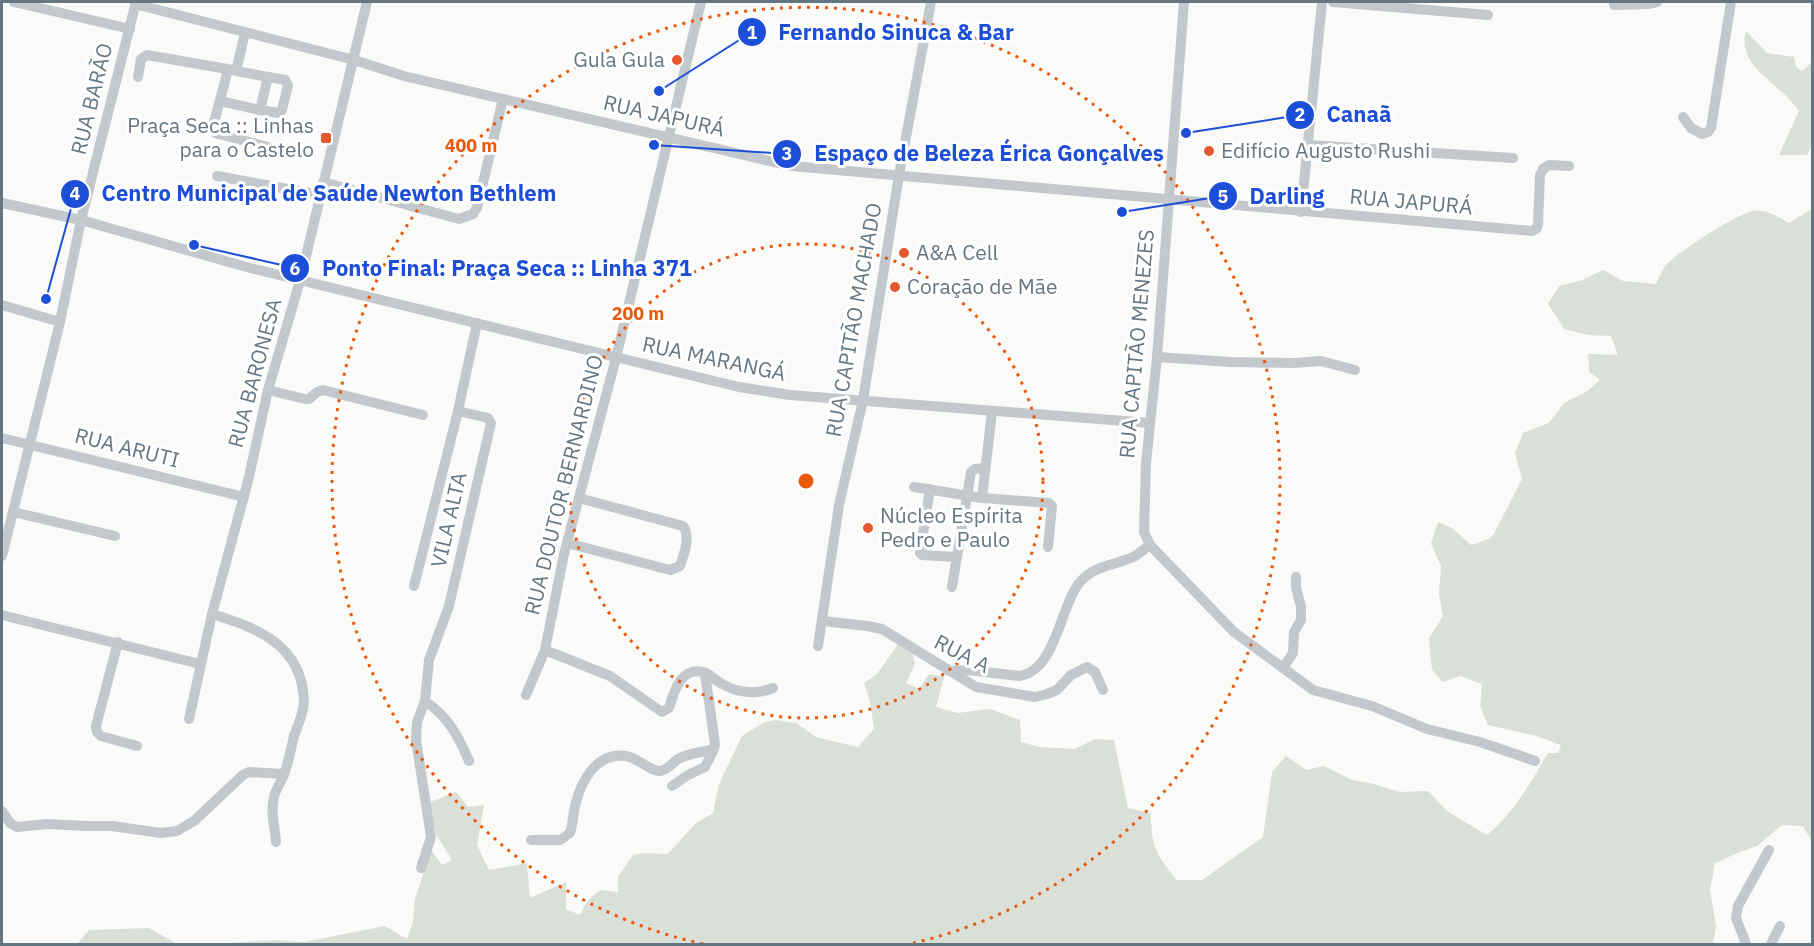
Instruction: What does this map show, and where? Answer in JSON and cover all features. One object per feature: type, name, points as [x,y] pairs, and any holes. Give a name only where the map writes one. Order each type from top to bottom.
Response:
[{"type":"street","points":[[14,2],[130,29]]},
{"type":"street","name":"RUA BARONESA","points":[[189,719],[212,614],[244,497],[268,390],[300,281],[367,2]]},
{"type":"street","name":"RUA DOUTOR BERNARDINO","points":[[526,695],[545,650],[567,543],[616,358],[701,2]]},
{"type":"street","name":"RUA CAPITÃO MACHADO","points":[[818,646],[839,505],[863,400],[899,175],[931,2]]},
{"type":"street","name":"RUA CAPITÃO MENEZES","points":[[1150,545],[1144,532],[1150,423],[1184,2]]},
{"type":"street","points":[[1301,212],[1322,2]]},
{"type":"street","points":[[1333,2],[1393,4],[1488,15]]},
{"type":"street","points":[[1614,5],[1640,5],[1657,2]]},
{"type":"street","points":[[1683,117],[1691,128],[1702,134],[1711,128],[1731,2]]},
{"type":"street","name":"RUA BARÃO","points":[[2,556],[60,322],[81,220],[136,3]]},
{"type":"street","name":"RUA JAPURÁ","points":[[136,3],[354,60],[404,76],[791,166],[1169,201],[1532,231],[1535,231],[1538,224],[1540,175],[1543,169],[1549,165],[1569,166]]},
{"type":"street","points":[[245,33],[220,101],[213,128],[216,134],[268,147]]},
{"type":"street","points":[[138,77],[141,59],[147,55],[285,80],[288,84],[282,110],[279,113],[220,101]]},
{"type":"street","points":[[260,110],[268,77]]},
{"type":"street","points":[[323,182],[459,219],[467,217],[477,208],[503,99]]},
{"type":"street","points":[[1308,145],[1512,158]]},
{"type":"street","points":[[217,176],[320,195]]},
{"type":"street","name":"RUA MARANGÁ","points":[[2,202],[81,220],[300,281],[667,371],[765,392],[1150,423]]},
{"type":"street","points":[[2,305],[60,322]]},
{"type":"street","name":"VILA ALTA","points":[[414,586],[458,411],[477,323]]},
{"type":"street","points":[[1157,357],[1230,362],[1321,361],[1355,370]]},
{"type":"street","points":[[268,390],[309,399],[323,390],[423,415]]},
{"type":"street","name":"VILA ALTA","points":[[425,701],[429,660],[449,606],[491,423],[488,418],[458,411]]},
{"type":"street","points":[[982,498],[992,412]]},
{"type":"street","name":"RUA ARUTI","points":[[2,438],[244,497]]},
{"type":"street","points":[[952,588],[971,472],[985,468]]},
{"type":"street","points":[[914,487],[982,498],[1051,504],[1048,547]]},
{"type":"street","points":[[930,489],[920,553],[956,557]]},
{"type":"street","points":[[567,543],[670,570],[680,566],[684,552],[687,535],[683,526],[579,498]]},
{"type":"street","points":[[13,512],[115,536]]},
{"type":"street","points":[[949,671],[968,670],[1019,676],[1036,670],[1057,634],[1075,588],[1098,568],[1135,556],[1150,545],[1234,632],[1313,690],[1372,706],[1427,729],[1480,742],[1535,761]]},
{"type":"street","points":[[1283,668],[1293,653],[1294,632],[1302,617],[1296,577]]},
{"type":"street","points":[[212,614],[256,629],[286,652],[296,667],[304,703],[284,774],[277,786],[272,806],[276,842]]},
{"type":"street","points":[[2,615],[200,664]]},
{"type":"street","name":"RUA A","points":[[823,621],[882,629],[976,687],[1035,697],[1057,690],[1071,675],[1087,667],[1095,672],[1103,690]]},
{"type":"street","points":[[118,642],[96,726],[97,732],[101,736],[137,746]]},
{"type":"street","points":[[545,650],[610,676],[662,712],[669,708],[676,688],[684,676],[696,673],[705,673],[721,684],[743,692],[754,693],[773,688]]},
{"type":"street","points":[[672,786],[705,767],[714,749],[705,673]]},
{"type":"street","points":[[421,868],[431,837],[416,740],[417,722],[425,701],[437,709],[452,726],[469,760]]},
{"type":"street","points":[[531,840],[560,840],[570,833],[575,805],[582,784],[593,766],[604,759],[626,756],[638,759],[658,771],[663,771],[681,758],[714,749]]},
{"type":"street","points":[[2,811],[10,823],[18,827],[47,824],[112,826],[161,833],[177,831],[194,822],[243,775],[249,772],[284,774]]},
{"type":"street","points":[[1746,945],[1736,918],[1738,906],[1769,850]]},
{"type":"street","points":[[1771,945],[1780,926]]},
{"type":"shaded area","points":[[1746,31],[1767,53],[1794,57],[1796,67],[1802,71],[1812,62],[1812,145],[1807,155],[1779,155],[1799,111],[1749,59],[1746,51]]},
{"type":"shaded area","points":[[1812,209],[1812,842],[1803,826],[1782,825],[1757,846],[1715,863],[1710,890],[1716,926],[1713,944],[214,944],[276,940],[304,942],[385,926],[407,939],[413,922],[415,899],[431,850],[442,865],[452,860],[436,834],[430,802],[456,792],[468,807],[484,805],[477,845],[489,870],[527,863],[530,898],[566,882],[566,909],[580,915],[588,900],[600,890],[618,892],[618,877],[633,855],[668,854],[695,824],[713,813],[719,784],[742,736],[763,723],[775,720],[796,723],[816,737],[858,747],[874,729],[870,701],[864,683],[877,674],[899,643],[912,651],[915,664],[906,683],[919,689],[929,674],[944,677],[936,707],[957,713],[990,709],[1020,720],[1021,742],[1039,747],[1075,749],[1095,739],[1114,740],[1128,808],[1151,813],[1152,834],[1156,850],[1177,880],[1202,880],[1263,837],[1272,772],[1286,756],[1306,770],[1324,766],[1352,780],[1399,792],[1428,791],[1448,812],[1487,835],[1513,807],[1548,753],[1558,753],[1561,745],[1536,736],[1488,725],[1480,706],[1482,684],[1461,676],[1443,682],[1432,670],[1429,638],[1443,616],[1439,595],[1441,566],[1431,544],[1438,522],[1452,528],[1471,545],[1488,539],[1494,534],[1522,479],[1515,453],[1523,433],[1549,423],[1564,403],[1586,392],[1600,380],[1589,372],[1588,354],[1618,355],[1611,336],[1588,335],[1564,329],[1548,304],[1559,286],[1582,280],[1603,270],[1623,281],[1656,284],[1664,268],[1674,258],[1709,233],[1746,213],[1763,211],[1789,223]]},
{"type":"shaded area","points":[[149,928],[177,944],[77,944],[89,930]]},
{"type":"place","name":"Gula Gula","points":[[677,60]]},
{"type":"place","name":"Fernando Sinuca & Bar","points":[[659,91]]},
{"type":"place","name":"Canaã","points":[[1186,133]]},
{"type":"place","name":"Praça Seca :: Linhas para o Castelo","points":[[326,138]]},
{"type":"place","name":"Espaço de Beleza Érica Gonçalves","points":[[654,145]]},
{"type":"place","name":"Edifício Augusto Rushi","points":[[1209,151]]},
{"type":"place","name":"Darling","points":[[1122,212]]},
{"type":"place","name":"Ponto Final: Praça Seca :: Linha 371","points":[[194,245]]},
{"type":"place","name":"A&A Cell","points":[[904,253]]},
{"type":"place","name":"Coração de Mãe","points":[[895,287]]},
{"type":"place","name":"Centro Municipal de Saúde Newton Bethlem","points":[[46,299]]},
{"type":"place","name":"Núcleo Espírita Pedro e Paulo","points":[[868,528]]}]
